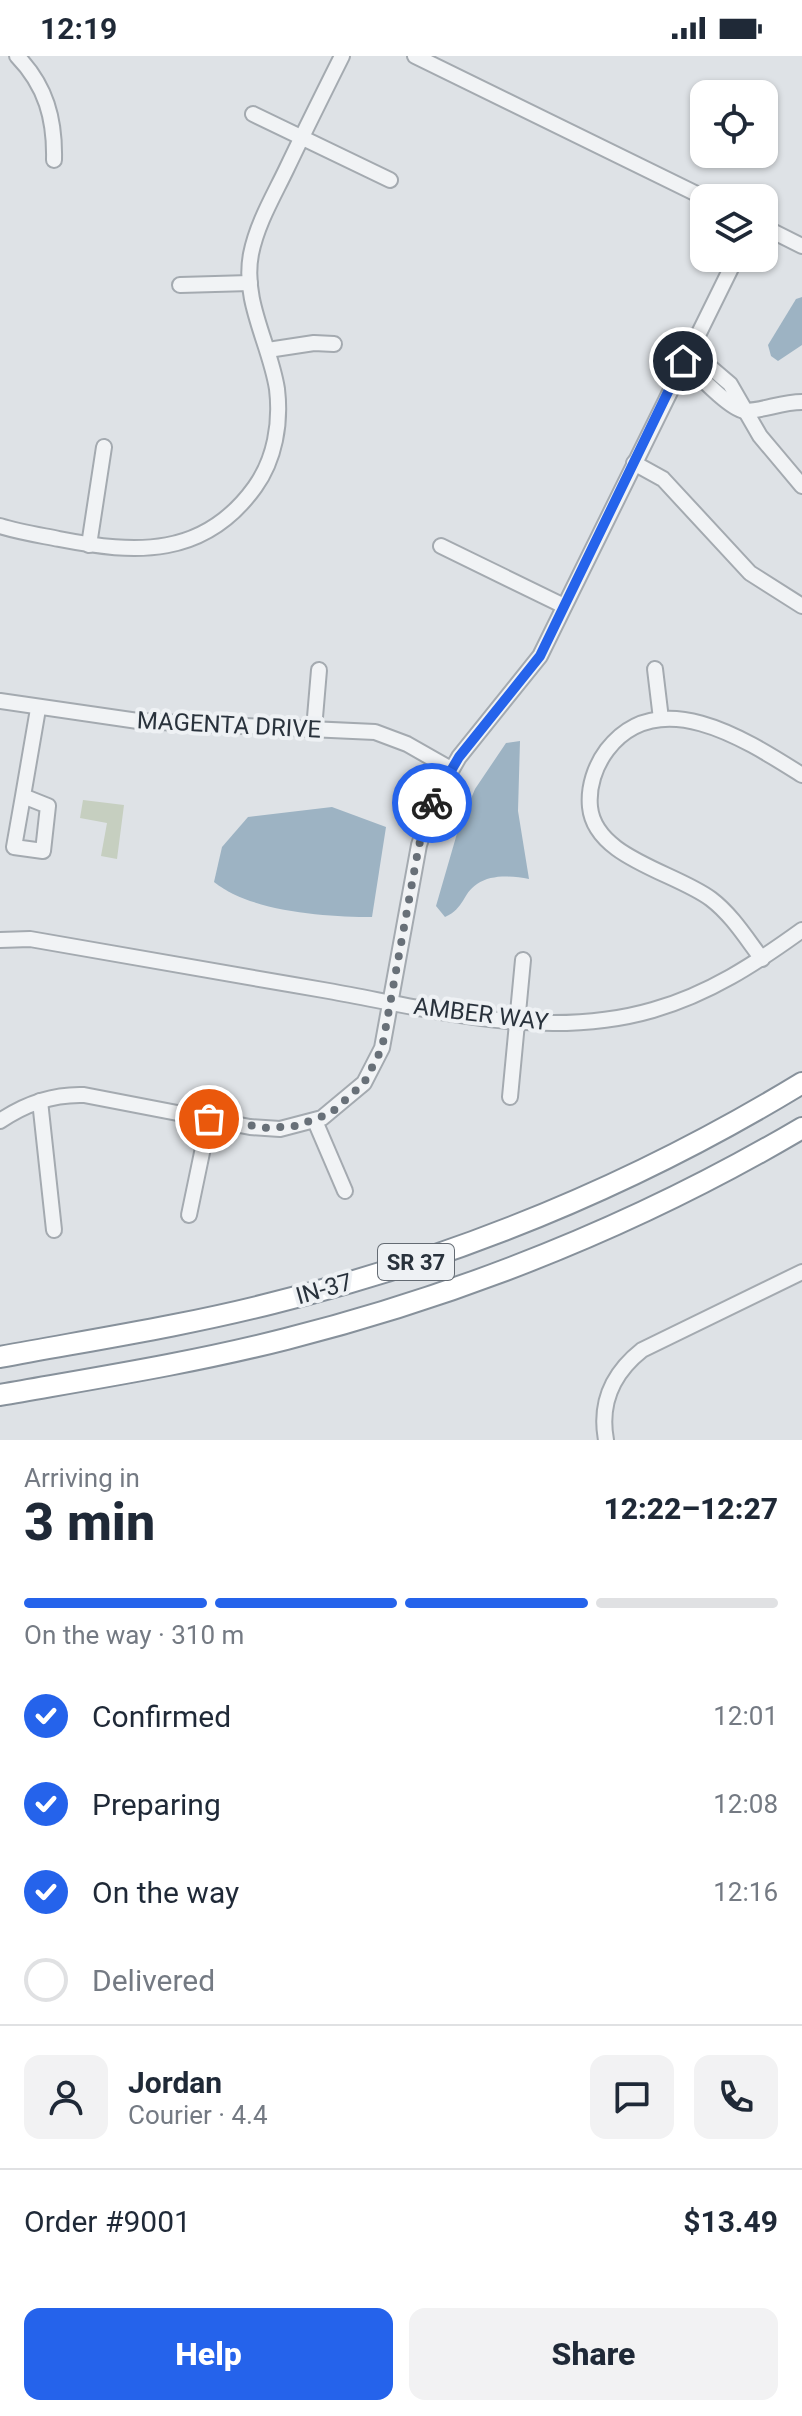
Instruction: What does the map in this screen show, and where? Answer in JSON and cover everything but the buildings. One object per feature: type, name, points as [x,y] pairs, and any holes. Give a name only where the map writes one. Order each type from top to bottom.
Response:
[{"type":"highway","name":"IN-37","points":[[0,1357],[272,1304],[449,1251],[555,1210],[637,1173],[802,1083]]},
{"type":"highway","name":"IN-37","points":[[0,1395],[269,1343],[443,1293],[604,1229],[676,1196],[802,1128]]},
{"type":"street","points":[[17,56],[44,94],[53,126],[54,160]]},
{"type":"street","points":[[0,526],[89,545],[156,548],[203,534],[235,512],[259,482],[276,436],[277,390],[268,350],[253,308],[251,254],[256,232],[342,56]]},
{"type":"street","points":[[415,56],[690,191]]},
{"type":"street","points":[[253,114],[390,180]]},
{"type":"street","points":[[778,234],[802,246]]},
{"type":"street","points":[[0,1121],[40,1101],[84,1095],[280,1129],[315,1121],[344,1103],[364,1083],[382,1048],[421,835],[433,802],[451,769],[529,671],[729,272]]},
{"type":"street","points":[[180,285],[250,283]]},
{"type":"street","points":[[268,350],[314,343],[334,344]]},
{"type":"street","points":[[686,355],[730,384],[760,436],[802,486]]},
{"type":"street","points":[[745,412],[771,404],[802,402]]},
{"type":"street","points":[[89,545],[104,447]]},
{"type":"street","points":[[634,463],[663,479],[750,573],[802,606]]},
{"type":"street","points":[[441,546],[564,606]]},
{"type":"street","points":[[655,669],[661,719]]},
{"type":"street","points":[[314,729],[319,670]]},
{"type":"street","name":"MAGENTA DRIVE","points":[[0,701],[38,709],[138,721],[375,732],[407,744],[451,769]]},
{"type":"street","points":[[23,796],[38,709]]},
{"type":"street","points":[[762,959],[718,904],[609,844],[595,826],[590,793],[604,755],[627,732],[661,719],[678,718],[708,724],[802,775]]},
{"type":"street","name":"AMBER WAY","points":[[0,940],[30,939],[517,1022],[571,1024],[652,1011],[712,988],[762,959],[802,930]]},
{"type":"street","points":[[510,1097],[523,960]]},
{"type":"street","points":[[40,1101],[54,1230]]},
{"type":"street","points":[[189,1215],[209,1119]]},
{"type":"street","points":[[315,1121],[345,1191]]},
{"type":"street","points":[[606,1440],[604,1409],[623,1366],[642,1350],[802,1272]]},
{"type":"green space","points":[[83,800],[124,805],[117,859],[101,856],[107,823],[80,818]]},
{"type":"water","points":[[802,297],[802,345],[778,361],[771,356],[768,345],[796,299]]},
{"type":"water","points":[[520,741],[518,811],[529,879],[502,877],[483,881],[472,888],[456,909],[445,917],[436,906],[458,830],[475,789],[506,743]]},
{"type":"water","points":[[332,807],[386,827],[372,917],[290,911],[248,900],[214,882],[222,847],[248,817]]},
{"type":"way so far","points":[[209,1119],[250,1127],[280,1129],[296,1126],[331,1113],[364,1083],[382,1048],[419,845],[432,803]]},
{"type":"route","points":[[432,803],[459,757],[540,656],[683,361]]}]
